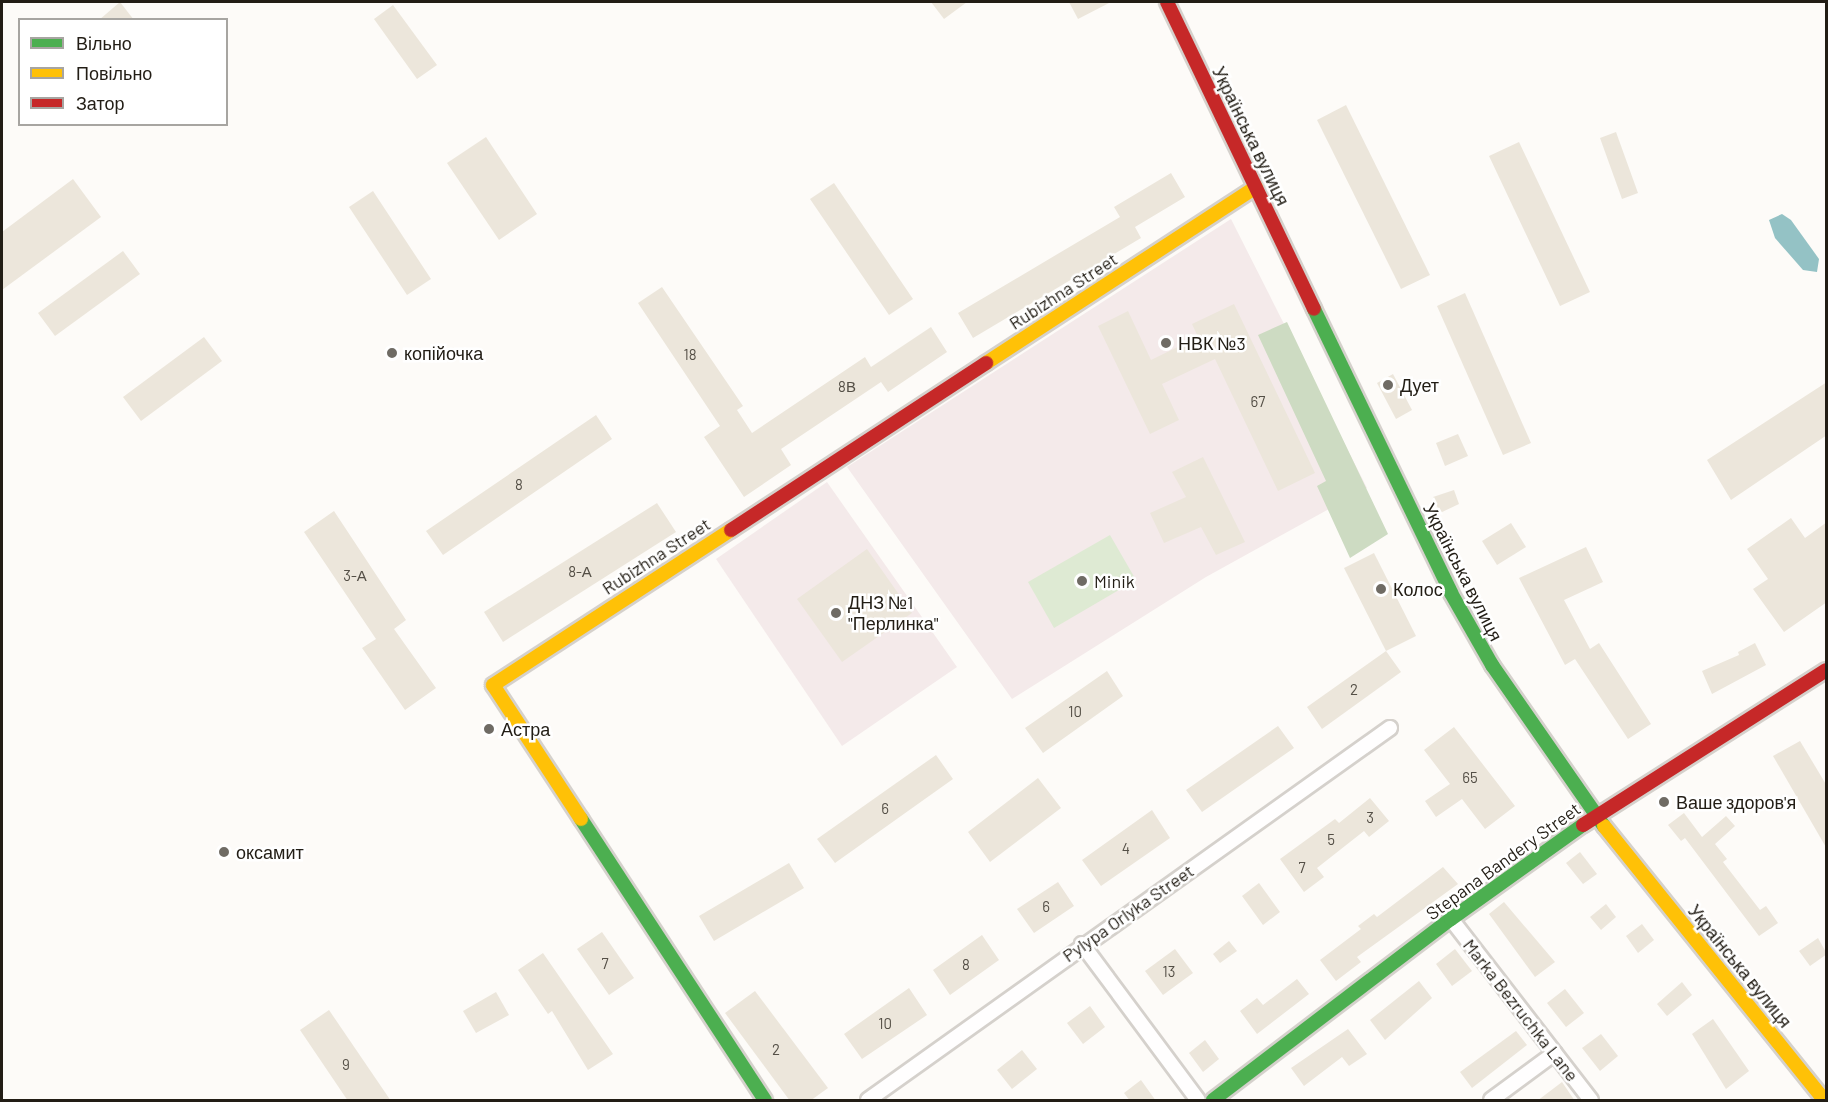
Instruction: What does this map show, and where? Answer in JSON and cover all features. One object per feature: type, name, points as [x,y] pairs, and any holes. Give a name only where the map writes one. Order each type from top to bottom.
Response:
[{"type":"street","name":"Українська вулиця","points":[[1167,2],[1450,593],[1492,665],[1596,816],[1824,1101]]},
{"type":"street","name":"Rubizhna Street","points":[[765,1101],[493,685],[1256,187]]},
{"type":"street","name":"Stepana Bandery Street","points":[[1214,1101],[1451,919],[1596,816],[1827,670]]},
{"type":"street","name":"Pylypa Orlyka Street","points":[[868,1101],[1082,944],[1390,728]]},
{"type":"street","name":"Marka Bezruchka Lane","points":[[1451,919],[1591,1101]]},
{"type":"street","points":[[1082,944],[1198,1101]]},
{"type":"street","points":[[1491,1101],[1555,1053]]},
{"type":"shaded area","name":"НВК №3","points":[[1231,219],[1367,488],[1206,577],[1012,699],[847,467]]},
{"type":"shaded area","name":"ДНЗ №1 \"Перлинка\"","points":[[827,482],[957,667],[842,746],[716,559]]},
{"type":"green space","points":[[1287,322],[1388,534],[1350,558],[1317,486],[1326,481],[1258,335]]},
{"type":"green space","name":"Minik","points":[[1110,535],[1136,580],[1054,628],[1028,582]]},
{"type":"water","points":[[1782,214],[1791,220],[1819,259],[1817,272],[1803,270],[1775,238],[1769,220]]},
{"type":"building","points":[[120,2],[132,18],[101,18]]},
{"type":"building","points":[[931,2],[967,2],[944,19]]},
{"type":"building","points":[[1069,2],[1111,2],[1078,19]]},
{"type":"building","points":[[393,5],[437,65],[417,79],[374,19]]},
{"type":"building","points":[[1346,105],[1430,275],[1401,289],[1317,120]]},
{"type":"building","points":[[1616,132],[1638,193],[1622,199],[1600,138]]},
{"type":"building","points":[[486,137],[537,214],[499,240],[447,163]]},
{"type":"building","points":[[1519,142],[1590,292],[1560,306],[1489,156]]},
{"type":"building","points":[[1171,173],[1185,197],[1135,227],[1141,238],[973,338],[958,313],[1120,217],[1114,207]]},
{"type":"building","points":[[73,179],[101,217],[2,290],[2,232]]},
{"type":"building","points":[[834,183],[913,299],[889,315],[810,199]]},
{"type":"building","points":[[373,191],[431,279],[407,295],[349,207]]},
{"type":"building","points":[[123,251],[140,274],[55,336],[38,313]]},
{"type":"building","points":[[662,287],[743,406],[737,410],[752,433],[865,357],[871,367],[931,327],[947,352],[888,392],[881,382],[781,449],[791,465],[744,497],[704,437],[720,426],[638,303]]},
{"type":"building","points":[[1465,293],[1531,443],[1503,455],[1437,306]]},
{"type":"building","points":[[1234,304],[1315,473],[1278,491],[1215,359],[1162,384],[1179,420],[1150,434],[1098,326],[1128,311],[1151,360],[1198,337],[1192,324]]},
{"type":"building","points":[[204,337],[222,361],[141,421],[123,397]]},
{"type":"building","points":[[1393,374],[1412,410],[1396,419],[1377,383]]},
{"type":"building","points":[[1827,382],[1827,435],[1731,500],[1707,460]]},
{"type":"building","points":[[596,415],[612,439],[443,555],[426,531]]},
{"type":"building","points":[[1458,434],[1468,456],[1445,466],[1436,443]]},
{"type":"building","points":[[1203,457],[1245,542],[1216,555],[1201,527],[1164,543],[1150,513],[1186,497],[1172,472]]},
{"type":"building","points":[[1454,490],[1459,504],[1440,513],[1433,497]]},
{"type":"building","points":[[657,503],[676,532],[503,642],[484,612]]},
{"type":"building","points":[[334,511],[406,620],[394,629],[436,688],[405,710],[362,648],[376,639],[304,532]]},
{"type":"building","points":[[1791,518],[1805,538],[1827,522],[1827,602],[1784,632],[1753,589],[1768,579],[1747,549]]},
{"type":"building","points":[[1511,523],[1526,547],[1497,565],[1482,541]]},
{"type":"building","points":[[1586,547],[1603,582],[1564,600],[1590,649],[1599,643],[1651,724],[1628,739],[1575,659],[1565,665],[1519,578]]},
{"type":"building","points":[[867,549],[912,613],[842,662],[797,599]]},
{"type":"building","points":[[1374,553],[1416,636],[1386,651],[1344,568]]},
{"type":"building","points":[[1755,643],[1766,665],[1712,694],[1702,671],[1739,655],[1738,652]]},
{"type":"building","points":[[1386,651],[1401,672],[1322,729],[1307,707]]},
{"type":"building","points":[[1107,671],[1123,696],[1043,753],[1025,728]]},
{"type":"building","points":[[1278,726],[1294,748],[1202,812],[1186,790]]},
{"type":"building","points":[[1454,727],[1515,806],[1485,829],[1462,799],[1436,817],[1425,801],[1450,784],[1424,750]]},
{"type":"building","points":[[1800,741],[1827,786],[1827,849],[1773,756]]},
{"type":"building","points":[[936,755],[953,779],[835,863],[817,839]]},
{"type":"building","points":[[1038,778],[1061,808],[990,862],[968,832]]},
{"type":"building","points":[[1370,798],[1389,821],[1369,837],[1364,831],[1317,868],[1324,877],[1304,892],[1280,859],[1335,819],[1339,823]]},
{"type":"building","points":[[1152,810],[1170,838],[1101,886],[1082,860]]},
{"type":"building","points":[[1684,813],[1702,837],[1726,816],[1735,826],[1715,844],[1727,859],[1723,862],[1760,910],[1766,906],[1778,923],[1759,936],[1685,838],[1681,841],[1668,825]]},
{"type":"building","points":[[1580,852],[1597,874],[1583,884],[1566,863]]},
{"type":"building","points":[[789,863],[804,888],[714,941],[699,916]]},
{"type":"building","points":[[1443,867],[1458,884],[1357,957],[1361,962],[1336,981],[1320,960],[1361,929],[1358,926],[1374,914],[1377,917]]},
{"type":"building","points":[[1058,882],[1074,906],[1034,933],[1017,909]]},
{"type":"building","points":[[1259,883],[1280,912],[1263,925],[1242,896]]},
{"type":"building","points":[[1504,902],[1555,962],[1535,977],[1489,914]]},
{"type":"building","points":[[1606,904],[1616,917],[1601,930],[1590,917]]},
{"type":"building","points":[[1642,924],[1654,940],[1638,953],[1626,936]]},
{"type":"building","points":[[602,932],[634,978],[609,995],[577,949]]},
{"type":"building","points":[[982,935],[999,960],[950,995],[933,970]]},
{"type":"building","points":[[1818,938],[1827,954],[1810,966],[1799,951]]},
{"type":"building","points":[[1229,941],[1237,951],[1220,963],[1213,954]]},
{"type":"building","points":[[1175,949],[1193,973],[1163,995],[1145,971]]},
{"type":"building","points":[[1455,949],[1472,971],[1452,986],[1436,964]]},
{"type":"building","points":[[543,953],[613,1054],[588,1070],[552,1011],[548,1014],[518,970]]},
{"type":"building","points":[[1297,979],[1309,994],[1257,1034],[1240,1011],[1257,998],[1263,1005]]},
{"type":"building","points":[[1419,981],[1432,998],[1385,1040],[1370,1020]]},
{"type":"building","points":[[1682,982],[1692,995],[1667,1016],[1657,1004]]},
{"type":"building","points":[[909,988],[927,1015],[862,1059],[844,1034]]},
{"type":"building","points":[[1565,989],[1584,1013],[1566,1027],[1547,1003]]},
{"type":"building","points":[[755,991],[828,1088],[810,1101],[790,1101],[725,1013]]},
{"type":"building","points":[[496,992],[509,1015],[476,1033],[463,1011]]},
{"type":"building","points":[[1090,1006],[1105,1027],[1083,1044],[1067,1023]]},
{"type":"building","points":[[329,1010],[391,1101],[348,1101],[300,1030]]},
{"type":"building","points":[[1713,1019],[1749,1071],[1726,1089],[1692,1034]]},
{"type":"building","points":[[1348,1029],[1367,1054],[1349,1066],[1342,1057],[1304,1086],[1291,1068]]},
{"type":"building","points":[[1516,1031],[1527,1045],[1472,1088],[1460,1072]]},
{"type":"building","points":[[1601,1034],[1618,1056],[1600,1071],[1582,1048]]},
{"type":"building","points":[[1205,1040],[1219,1059],[1203,1072],[1189,1053]]},
{"type":"building","points":[[1022,1050],[1037,1069],[1012,1089],[997,1070]]},
{"type":"building","points":[[1141,1080],[1156,1101],[1130,1101],[1124,1093]]},
{"type":"building","points":[[1562,1082],[1575,1101],[1537,1101]]},
{"type":"traffic: fast","points":[[1314,309],[1451,593],[1492,665],[1604,826]]},
{"type":"traffic: fast","points":[[581,819],[765,1100]]},
{"type":"traffic: fast","points":[[1213,1100],[1451,919],[1583,825]]},
{"type":"traffic: slow","points":[[986,363],[1256,187]]},
{"type":"traffic: slow","points":[[581,819],[493,685],[731,530]]},
{"type":"traffic: slow","points":[[1604,826],[1824,1100]]},
{"type":"traffic: jam","points":[[1167,2],[1314,309]]},
{"type":"traffic: jam","points":[[731,530],[986,363]]},
{"type":"traffic: jam","points":[[1583,825],[1826,670]]},
{"type":"place","name":"НВК №3","points":[[1166,343]]},
{"type":"place","name":"копійочка","points":[[392,353]]},
{"type":"place","name":"Дует","points":[[1388,385]]},
{"type":"place","name":"Minik","points":[[1082,581]]},
{"type":"place","name":"Колос","points":[[1381,589]]},
{"type":"place","name":"ДНЗ №1 \"Перлинка\"","points":[[836,613]]},
{"type":"place","name":"Астра","points":[[489,729]]},
{"type":"place","name":"Ваше здоров'я","points":[[1664,802]]},
{"type":"place","name":"оксамит","points":[[224,852]]}]
